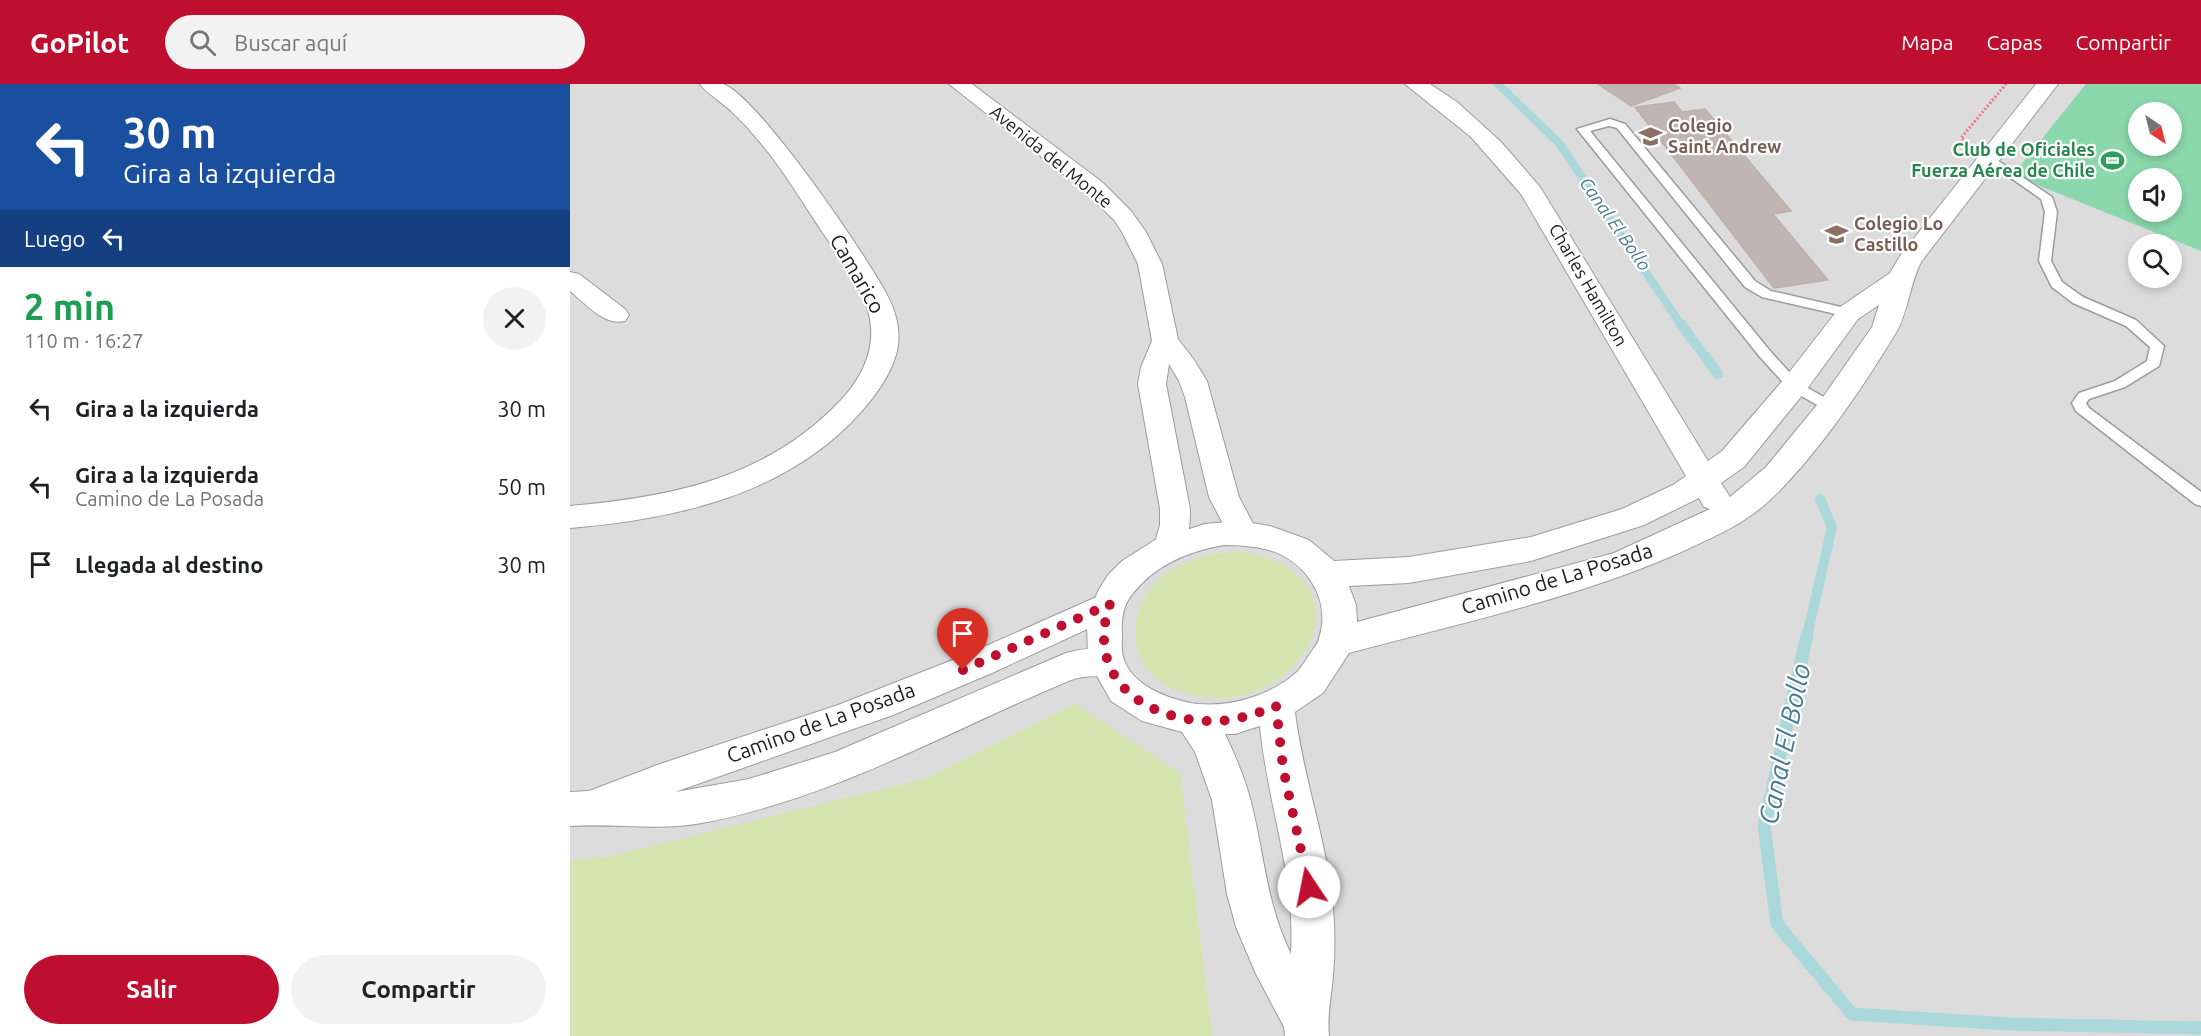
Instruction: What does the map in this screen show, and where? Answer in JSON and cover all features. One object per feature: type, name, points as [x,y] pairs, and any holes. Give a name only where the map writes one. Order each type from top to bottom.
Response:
[{"type":"street","name":"Camarico","points":[[570,517],[665,506],[719,490],[770,468],[817,438],[836,422],[868,385],[878,366],[884,346],[885,329],[883,313],[868,285],[779,149],[748,114],[710,84]]},
{"type":"street","name":"Avenida del Monte","points":[[958,84],[1094,187],[1123,216],[1134,232],[1150,264],[1165,340],[1185,366],[1200,397],[1224,497],[1243,532]]},
{"type":"street","name":"Charles Hamilton","points":[[1416,84],[1446,105],[1484,137],[1532,192],[1703,481],[1726,515]]},
{"type":"street","name":"Camino de La Posada","points":[[1336,642],[1623,563],[1692,534],[1749,500],[1777,475],[1831,407],[1885,328],[1900,278],[1909,261],[2047,84]]},
{"type":"street","name":"Camino de La Posada","points":[[1326,574],[1409,570],[1531,549],[1633,517],[1684,493],[1733,459],[1794,386],[1849,313],[1900,278]]},
{"type":"street","points":[[570,279],[616,315]]},
{"type":"street","points":[[1165,340],[1154,367],[1152,384],[1175,509],[1175,525],[1170,546]]},
{"type":"street","points":[[1243,532],[1263,536],[1300,550],[1326,574],[1335,590],[1340,624],[1336,642],[1329,657],[1308,685],[1276,706],[1236,719],[1215,722],[1174,717],[1140,702],[1125,690],[1108,663],[1103,634],[1110,604],[1117,590],[1140,565],[1170,546],[1206,535],[1243,532]]},
{"type":"street","name":"Camino de La Posada","points":[[583,808],[850,716],[984,662],[1110,604]]},
{"type":"street","name":"Camino de La Posada","points":[[583,808],[663,810],[699,807],[785,786],[910,738],[1066,667],[1081,663],[1108,663]]},
{"type":"street","points":[[1276,706],[1281,759],[1312,904],[1313,940],[1306,1027]]},
{"type":"street","points":[[1194,720],[1212,745],[1228,787],[1248,895],[1258,927],[1306,1027]]},
{"type":"lane","points":[[1831,407],[1794,386],[1765,354],[1582,129],[1610,122],[1621,126],[1750,284],[1767,294],[1849,313]]},
{"type":"lane","points":[[1988,157],[2046,197],[2050,212],[2045,261],[2057,284],[2078,300],[2131,323],[2157,346],[2154,363],[2120,384],[2084,396],[2079,403],[2084,411],[2201,500]]},
{"type":"shaded area","points":[[570,84],[2201,84],[2201,1036],[570,1036]]},
{"type":"green space","name":"Club de Oficiales Fuerza Aérea de Chile","points":[[2086,84],[2201,84],[2201,251],[2182,243],[2182,234],[2159,234],[2129,222],[2182,222],[2182,168],[2128,168],[2128,221],[2013,175]]},
{"type":"green space","points":[[1237,551],[1284,566],[1310,590],[1316,619],[1306,649],[1284,675],[1251,693],[1212,698],[1170,687],[1155,677],[1145,665],[1138,651],[1135,636],[1136,620],[1141,605],[1149,591],[1161,578],[1178,566],[1207,556]]},
{"type":"green space","points":[[1075,704],[1180,773],[1212,1036],[570,1036],[570,860],[607,857],[927,778]]},
{"type":"building","points":[[1598,84],[1673,84],[1680,88],[1631,106]]},
{"type":"building","points":[[1674,102],[1682,112],[1705,109],[1791,211],[1773,214],[1828,280],[1774,288],[1635,107]]},
{"type":"waterway","name":"Canal El Bollo","points":[[1498,84],[1559,143],[1682,326]]},
{"type":"waterway","name":"Canal El Bollo","points":[[1681,324],[1718,374]]},
{"type":"waterway","name":"Canal El Bollo","points":[[1807,636],[1832,527],[1820,499]]},
{"type":"waterway","name":"Canal El Bollo","points":[[1807,635],[1764,826],[1777,924],[1852,1014],[2010,1024],[2201,1028]]},
{"type":"place","name":"Colegio Saint Andrew","points":[[1650,136]]},
{"type":"place","name":"Club de Oficiales Fuerza Aérea de Chile","points":[[2113,160]]},
{"type":"place","name":"Colegio Lo Castillo","points":[[1836,234]]},
{"type":"route","points":[[963,670],[1110,604],[1103,634],[1108,663],[1125,690],[1140,702],[1174,717],[1215,722],[1256,714],[1276,706],[1278,742],[1309,887]]}]
